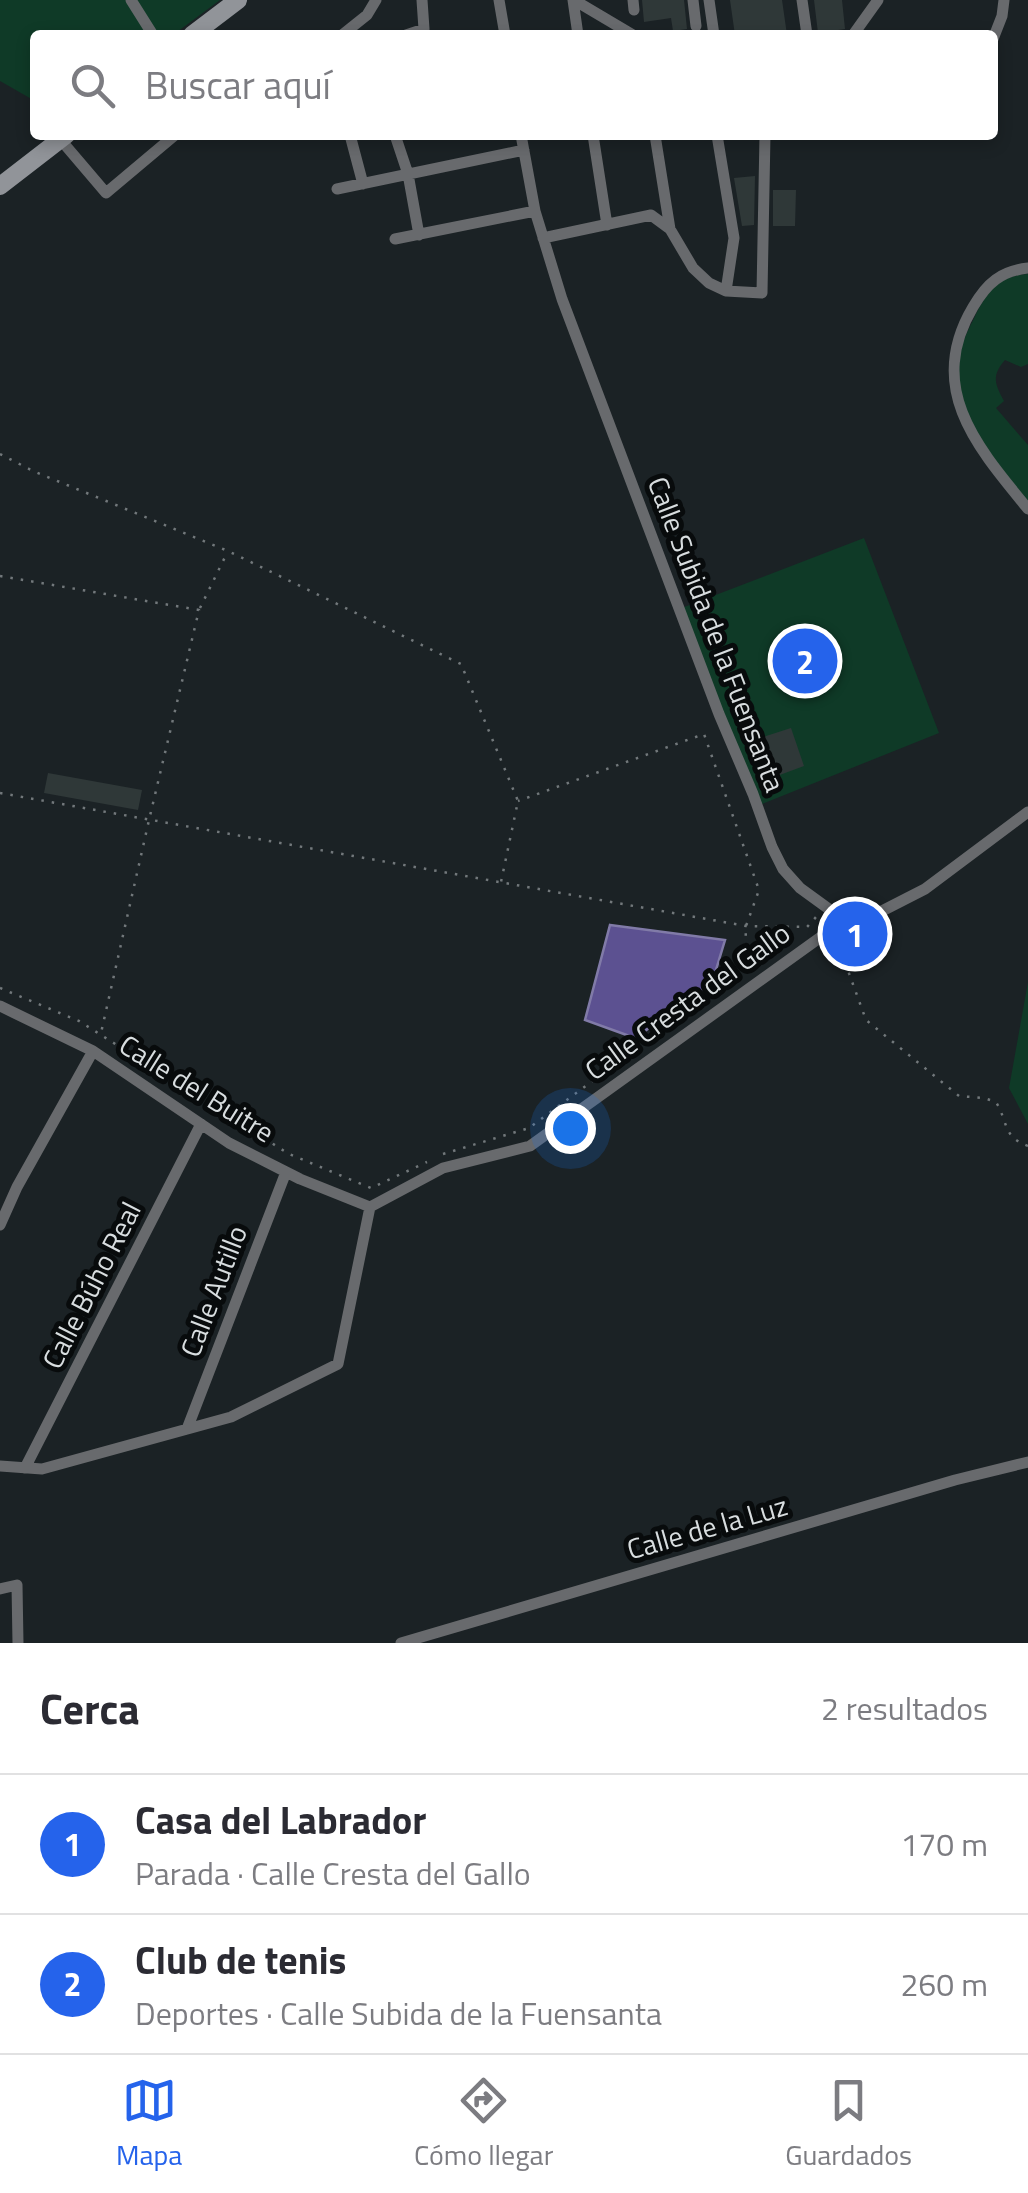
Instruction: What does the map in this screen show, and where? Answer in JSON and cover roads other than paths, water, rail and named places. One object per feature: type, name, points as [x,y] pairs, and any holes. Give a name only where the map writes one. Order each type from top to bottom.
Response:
[{"type":"main road","points":[[199,30],[238,0]]},
{"type":"main road","points":[[0,186],[59,140]]},
{"type":"street","points":[[131,0],[150,30]]},
{"type":"street","points":[[348,30],[368,15],[376,0]]},
{"type":"street","points":[[422,0],[424,30]]},
{"type":"street","points":[[498,0],[503,30]]},
{"type":"street","points":[[574,0],[577,30]]},
{"type":"street","points":[[574,0],[625,30]]},
{"type":"street","points":[[692,0],[696,26]]},
{"type":"street","points":[[709,0],[713,30]]},
{"type":"street","points":[[802,0],[806,30]]},
{"type":"street","points":[[857,30],[878,0]]},
{"type":"street","points":[[997,30],[1004,0]]},
{"type":"street","points":[[65,140],[106,193],[169,140]]},
{"type":"street","points":[[351,140],[364,184]]},
{"type":"street","points":[[398,140],[419,234]]},
{"type":"street","name":"Calle Subida de la Fuensanta","points":[[522,140],[551,269],[772,847],[791,879],[824,908],[850,916]]},
{"type":"street","points":[[594,140],[607,225]]},
{"type":"street","points":[[656,140],[670,229],[693,268],[709,283],[726,291],[762,293],[765,140]]},
{"type":"street","points":[[718,140],[734,238],[726,291]]},
{"type":"street","points":[[337,189],[524,150]]},
{"type":"street","points":[[395,240],[535,210]]},
{"type":"street","points":[[543,238],[651,215],[670,229]]},
{"type":"street","points":[[1028,268],[1000,276],[980,295],[965,322],[953,367],[957,400],[968,428],[997,472],[1028,508]]},
{"type":"street","points":[[850,916],[880,912],[910,899],[1028,812]]},
{"type":"street","name":"Calle Cresta del Gallo","points":[[370,1207],[443,1168],[530,1146],[850,916]]},
{"type":"street","name":"Calle del Buitre","points":[[0,1006],[93,1051],[228,1143],[370,1207]]},
{"type":"street","points":[[0,1225],[93,1051]]},
{"type":"street","name":"Calle Búho Real","points":[[25,1468],[201,1124]]},
{"type":"street","name":"Calle Autillo","points":[[187,1429],[286,1172]]},
{"type":"street","points":[[0,1466],[42,1470],[231,1417],[338,1364],[370,1207]]},
{"type":"street","name":"Calle de la Luz","points":[[401,1643],[954,1480],[1028,1462]]},
{"type":"street","points":[[0,1576],[17,1585]]},
{"type":"street","points":[[0,1589],[17,1585]]},
{"type":"street","points":[[17,1585],[18,1643]]},
{"type":"place","name":"Club de tenis","points":[[805,661]]},
{"type":"place","name":"Casa del Labrador","points":[[855,934]]}]
